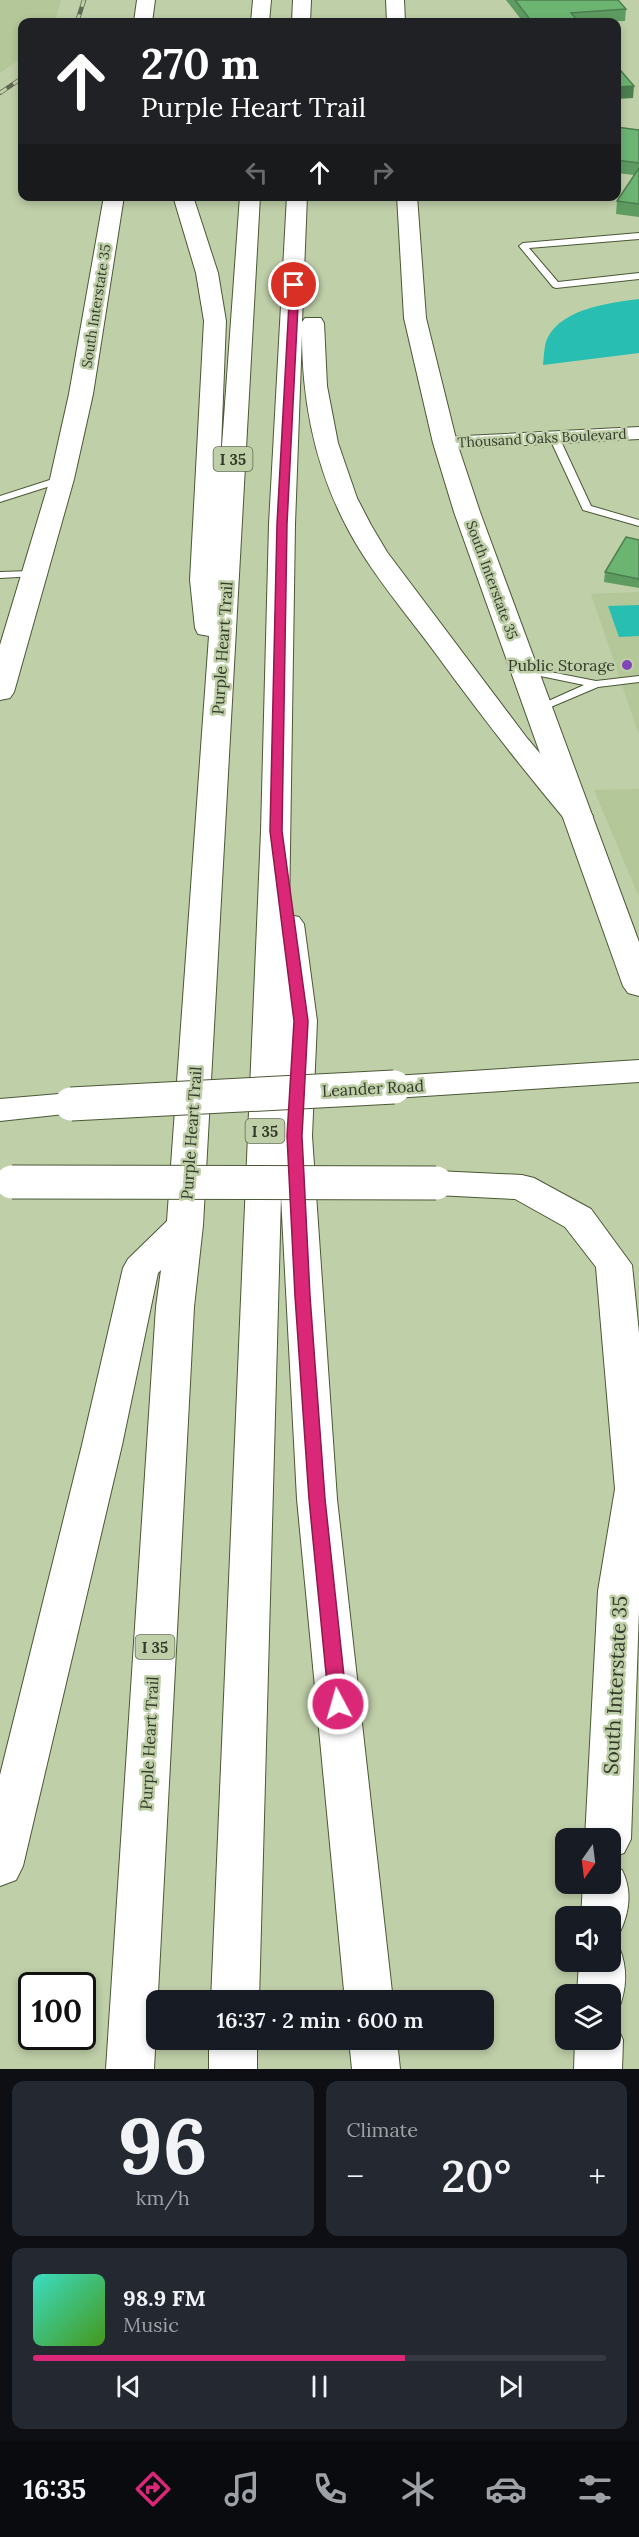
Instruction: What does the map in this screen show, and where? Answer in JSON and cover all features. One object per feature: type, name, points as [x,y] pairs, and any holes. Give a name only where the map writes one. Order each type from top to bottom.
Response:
[{"type":"main road","points":[[144,18],[146,0]]},
{"type":"main road","points":[[260,18],[262,0]]},
{"type":"main road","points":[[301,18],[302,0]]},
{"type":"main road","points":[[395,0],[396,18]]},
{"type":"main road","name":"South Interstate 35","points":[[0,692],[32,574],[62,479],[81,394],[113,201]]},
{"type":"main road","points":[[185,201],[209,282],[215,321],[216,344],[202,580],[217,721]]},
{"type":"main road","name":"Purple Heart Trail","points":[[130,2069],[175,1307],[185,1225],[250,201]]},
{"type":"main road","name":"I 35","points":[[235,1990],[276,831],[282,524],[296,261],[297,201]]},
{"type":"main road","name":"South Interstate 35","points":[[407,201],[415,318],[444,443],[639,986]]},
{"type":"main road","points":[[296,261],[314,282],[314,382],[323,438],[343,496],[358,528],[399,587],[517,744],[578,816]]},
{"type":"main road","points":[[276,831],[301,1021],[294,1136],[317,1499],[368,1990]]},
{"type":"main road","name":"Leander Road","points":[[0,1110],[639,1071]]},
{"type":"main road","name":"South Interstate 35","points":[[6,1184],[436,1182],[522,1187],[578,1218],[614,1265],[637,1478],[609,1828]]},
{"type":"main road","points":[[0,1866],[102,1445],[141,1268],[185,1225]]},
{"type":"main road","points":[[232,2069],[233,2050]]},
{"type":"main road","points":[[374,2050],[376,2069]]},
{"type":"main road","points":[[598,2069],[599,2050]]},
{"type":"street","name":"Thousand Oaks Boulevard","points":[[444,443],[639,433]]},
{"type":"lane","points":[[639,236],[523,246],[556,285],[639,276]]},
{"type":"lane","points":[[554,437],[587,508],[639,523]]},
{"type":"lane","points":[[0,499],[62,479]]},
{"type":"lane","points":[[0,575],[32,574]]},
{"type":"lane","points":[[525,670],[596,684],[639,679]]},
{"type":"lane","points":[[539,710],[596,684]]},
{"type":"shaded area","points":[[0,0],[61,0],[56,18],[18,18],[18,61],[0,73]]},
{"type":"shaded area","name":"Public Storage","points":[[639,592],[639,735],[591,594]]},
{"type":"shaded area","points":[[639,789],[639,897],[594,790]]},
{"type":"water","points":[[639,299],[639,353],[543,365],[548,337],[565,319],[601,305]]},
{"type":"water","points":[[639,605],[639,636],[619,637],[608,606]]},
{"type":"building","points":[[515,0],[618,0],[626,9],[571,13],[575,18],[529,18]]},
{"type":"building","points":[[621,71],[634,86],[621,87]]},
{"type":"building","points":[[621,128],[639,130],[639,163],[621,161]]},
{"type":"building","points":[[639,168],[639,204],[617,201],[621,201],[621,195]]},
{"type":"building","points":[[626,537],[639,540],[639,579],[605,572]]},
{"type":"railway","points":[[78,18],[84,0]]},
{"type":"railway","points":[[0,93],[18,81]]},
{"type":"place","name":"Public Storage","points":[[627,665]]},
{"type":"route","points":[[294,285],[282,524],[276,831],[301,1021],[294,1136],[317,1499],[338,1704]]}]
